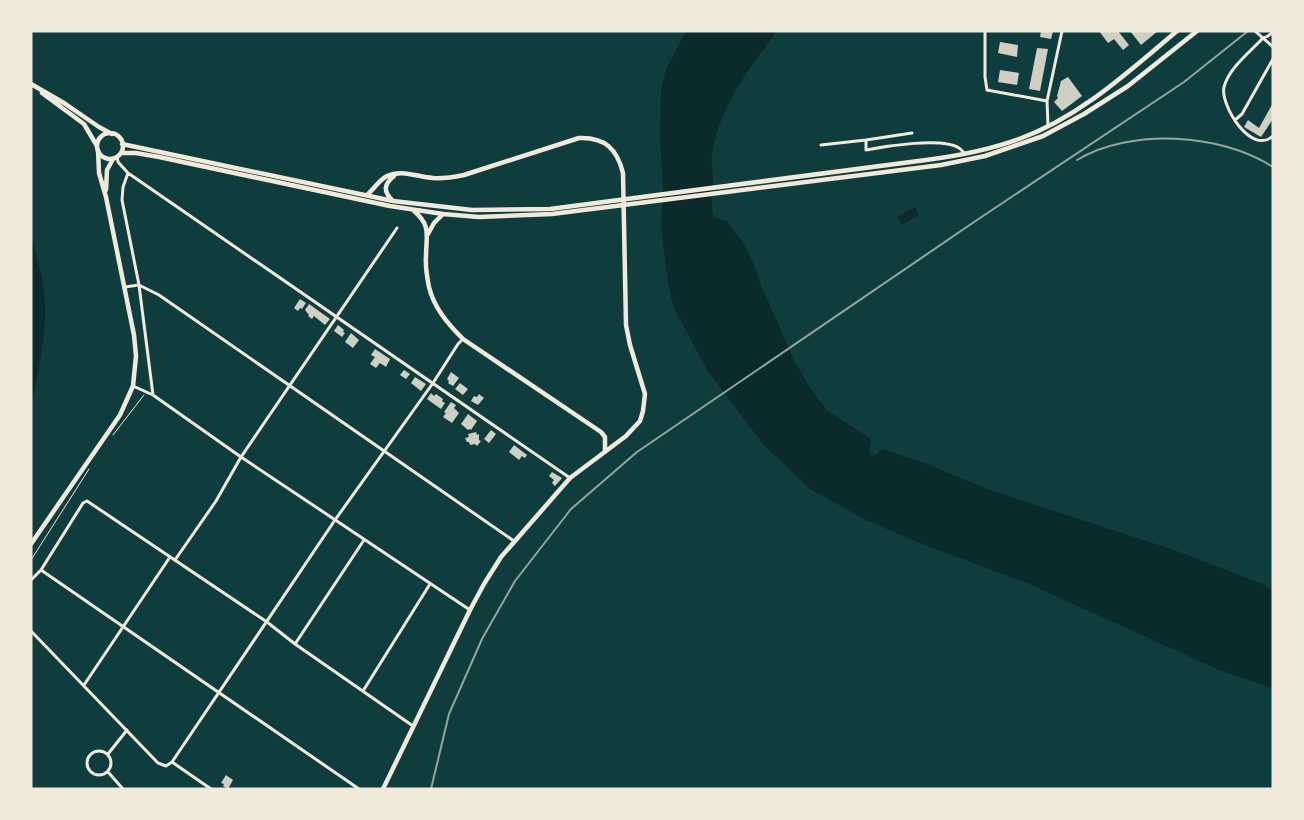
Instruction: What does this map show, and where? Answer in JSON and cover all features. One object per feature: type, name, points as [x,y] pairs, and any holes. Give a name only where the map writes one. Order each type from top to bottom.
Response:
[{"type":"main road","points":[[106,197],[106,176],[115,158],[121,153],[136,153],[159,157],[412,209],[443,214],[502,216],[552,214],[609,204],[964,154],[1011,142],[1072,114],[1099,96],[1177,31]]},
{"type":"main road","points":[[122,144],[394,201],[444,208],[496,211],[609,204],[941,165],[985,156],[1043,136],[1084,114],[1128,86],[1198,31]]},
{"type":"main road","points":[[31,84],[64,103],[99,127],[118,136],[122,144],[121,153]]},
{"type":"main road","points":[[31,84],[84,124],[103,157],[115,158]]},
{"type":"main road","points":[[31,544],[120,415],[133,386],[136,356],[125,287],[100,173],[97,148],[101,138],[106,134],[112,134]]},
{"type":"main road","points":[[367,195],[387,176],[397,173],[409,173],[433,178],[457,177],[579,138],[589,138],[605,142],[620,163],[623,179],[626,325],[645,394],[640,420],[626,436],[570,478],[514,542],[491,572],[470,610],[384,789]]},
{"type":"main road","points":[[394,201],[386,193],[385,186],[397,173]]},
{"type":"main road","points":[[412,209],[425,222],[428,236]]},
{"type":"main road","points":[[443,214],[434,223],[428,236],[426,254],[429,289],[446,320],[463,339],[601,432],[605,437],[605,451]]},
{"type":"street","points":[[985,31],[985,77],[987,90],[1048,102]]},
{"type":"street","points":[[1048,126],[1048,102],[1062,31]]},
{"type":"street","points":[[1256,31],[1262,39],[1273,47]]},
{"type":"street","points":[[1273,32],[1262,39],[1233,70],[1223,93],[1242,131],[1257,140],[1265,142],[1273,136]]},
{"type":"street","points":[[1235,120],[1242,114],[1273,59]]},
{"type":"street","points":[[821,145],[912,133]]},
{"type":"street","points":[[866,140],[866,150],[922,143],[958,147],[964,154]]},
{"type":"street","points":[[115,158],[128,174],[570,478]]},
{"type":"street","points":[[128,174],[123,187],[122,200],[139,285],[153,395]]},
{"type":"street","points":[[175,560],[216,501],[241,457],[397,228]]},
{"type":"street","points":[[125,287],[139,285],[159,296],[514,542]]},
{"type":"street","points":[[31,631],[158,763],[166,766],[172,762],[335,520],[434,383],[463,339]]},
{"type":"street","points":[[133,386],[153,395],[241,457],[470,610]]},
{"type":"street","points":[[31,580],[41,570],[85,501],[88,502],[268,622],[295,644],[413,726]]},
{"type":"street","points":[[295,644],[364,540]]},
{"type":"street","points":[[84,685],[170,557]]},
{"type":"street","points":[[41,570],[359,789]]},
{"type":"street","points":[[363,691],[430,584]]},
{"type":"street","points":[[108,754],[127,730]]},
{"type":"street","points":[[100,750],[108,754],[112,765],[108,772],[102,775],[95,774],[89,770],[87,762],[93,752],[100,750]]},
{"type":"street","points":[[172,762],[211,789]]},
{"type":"street","points":[[108,772],[123,789]]},
{"type":"path","points":[[110,438],[145,394]]},
{"type":"path","points":[[31,560],[92,465]]},
{"type":"water","points":[[686,31],[777,31],[736,90],[715,138],[712,156],[712,208],[714,217],[728,222],[745,246],[795,362],[812,391],[827,410],[869,438],[871,441],[869,450],[871,456],[876,455],[882,449],[930,465],[987,489],[1174,550],[1265,585],[1273,591],[1273,688],[1219,670],[1027,583],[925,545],[868,521],[810,489],[763,444],[707,370],[673,306],[668,282],[661,227],[663,189],[660,139],[661,89],[666,69]]},
{"type":"water","points":[[915,207],[919,215],[902,225],[897,217]]},
{"type":"water","points":[[31,234],[42,277],[45,320],[42,349],[31,406]]},
{"type":"building","points":[[1041,31],[1053,31],[1051,39],[1040,37]]},
{"type":"building","points":[[1099,31],[1118,31],[1129,45],[1123,50],[1114,39],[1108,43]]},
{"type":"building","points":[[1130,31],[1158,31],[1141,45]]},
{"type":"building","points":[[1000,42],[1018,45],[1017,57],[998,53]]},
{"type":"building","points":[[1037,48],[1048,49],[1040,91],[1029,89]]},
{"type":"building","points":[[1000,70],[1019,73],[1017,85],[998,82]]},
{"type":"building","points":[[1068,77],[1082,96],[1062,111],[1054,102],[1058,98],[1061,81]]},
{"type":"building","points":[[1273,103],[1273,119],[1261,137],[1244,127],[1248,120],[1259,128]]},
{"type":"building","points":[[300,299],[306,303],[298,311],[294,308]]},
{"type":"building","points":[[309,304],[330,319],[325,325],[314,316],[312,319],[308,316],[305,310]]},
{"type":"building","points":[[338,325],[345,333],[342,337],[334,331]]},
{"type":"building","points":[[351,333],[359,340],[353,348],[345,342]]},
{"type":"building","points":[[375,349],[390,359],[386,367],[380,363],[376,368],[370,364],[375,357],[371,355]]},
{"type":"building","points":[[404,370],[410,374],[406,379],[400,375]]},
{"type":"building","points":[[451,372],[459,378],[453,386],[448,383],[447,379]]},
{"type":"building","points":[[415,377],[426,384],[421,391],[411,383]]},
{"type":"building","points":[[460,383],[468,389],[463,395],[455,389]]},
{"type":"building","points":[[431,393],[443,399],[442,401],[445,403],[441,409],[427,399]]},
{"type":"building","points":[[479,394],[484,398],[478,405],[471,401],[474,396],[477,397]]},
{"type":"building","points":[[451,402],[456,405],[454,408],[459,413],[452,423],[443,417]]},
{"type":"building","points":[[468,414],[477,421],[471,430],[468,430],[461,424]]},
{"type":"building","points":[[491,430],[496,434],[489,443],[484,439]]},
{"type":"building","points":[[476,432],[477,435],[479,434],[479,440],[481,441],[477,446],[475,444],[470,445],[465,438],[469,437],[468,434]]},
{"type":"building","points":[[514,445],[527,455],[525,458],[522,456],[519,460],[509,452]]},
{"type":"building","points":[[552,472],[562,478],[555,486],[552,483],[554,480],[549,476]]},
{"type":"building","points":[[226,775],[233,780],[228,789],[221,783]]},
{"type":"railway","points":[[431,789],[449,714],[482,639],[515,581],[571,509],[637,452],[977,220],[1184,82],[1248,31]]},
{"type":"railway","points":[[1077,160],[1099,150],[1123,143],[1149,139],[1175,139],[1202,141],[1228,147],[1252,156],[1273,167]]}]
